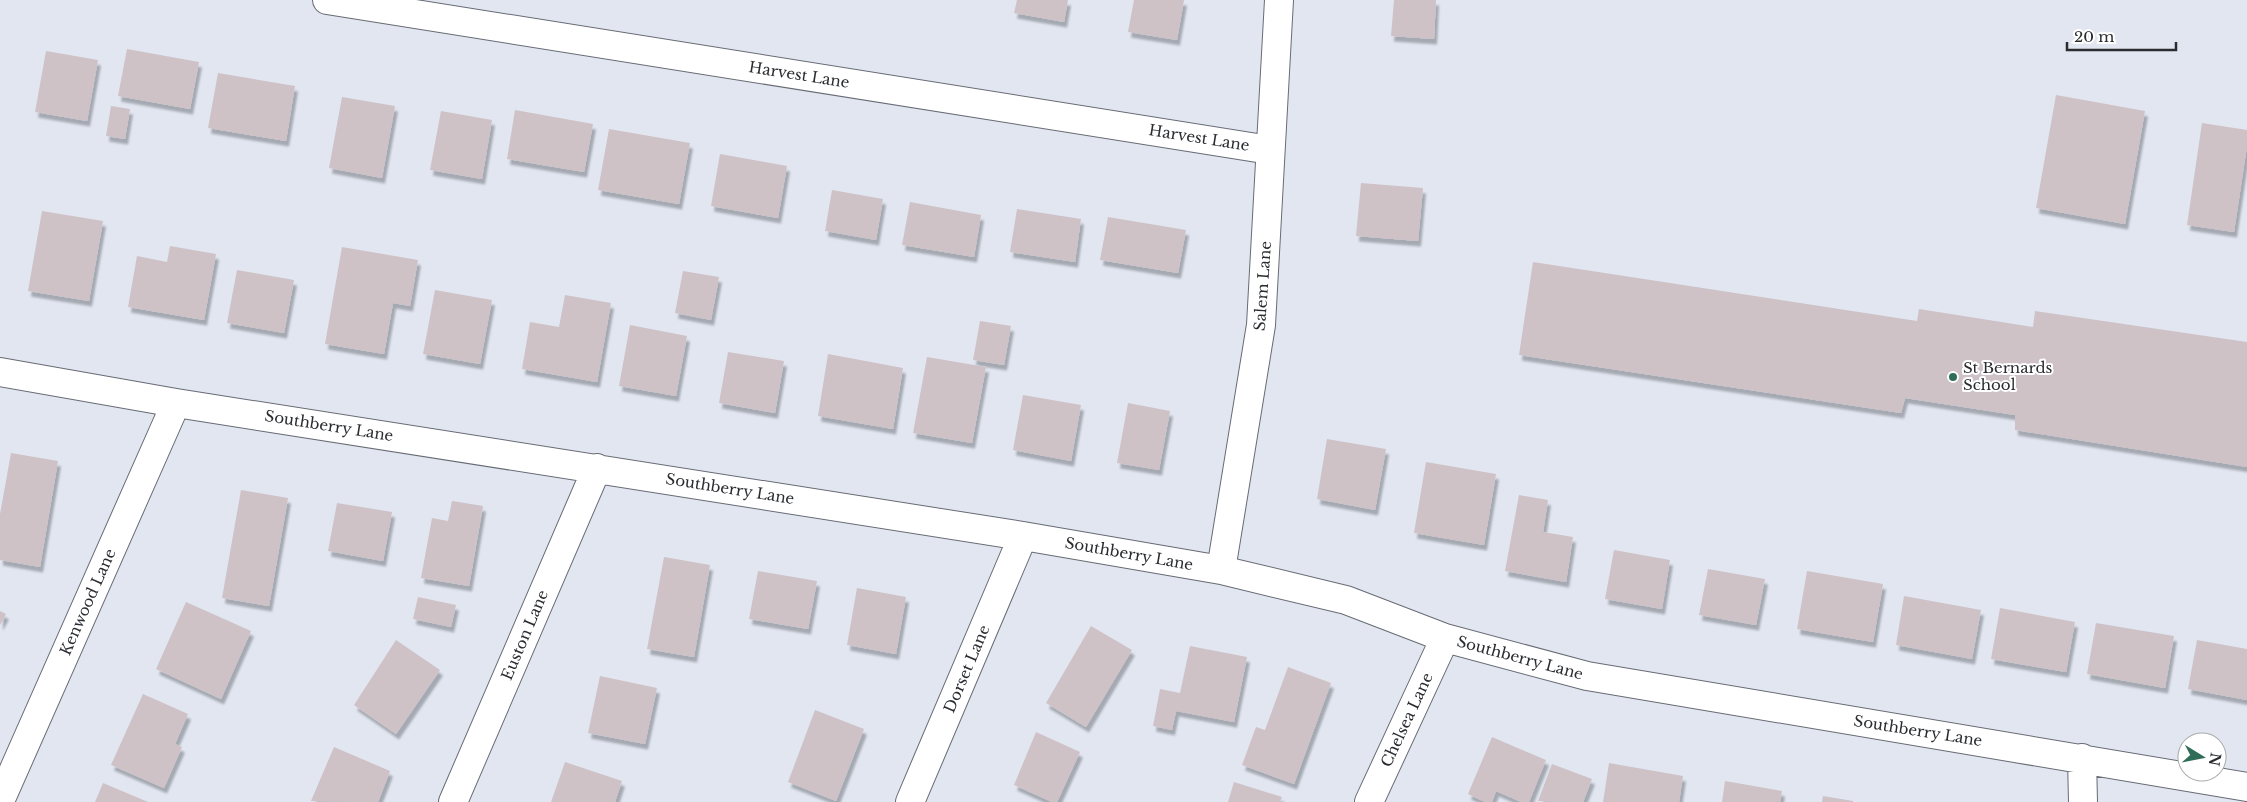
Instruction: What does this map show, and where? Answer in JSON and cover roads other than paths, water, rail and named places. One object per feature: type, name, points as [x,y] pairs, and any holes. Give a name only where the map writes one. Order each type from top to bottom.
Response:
[{"type":"street","name":"Harvest Lane","points":[[327,0],[1270,150]]},
{"type":"street","name":"Salem Lane","points":[[1221,570],[1261,325],[1279,0]]},
{"type":"street","name":"Southberry Lane","points":[[0,372],[176,402],[1023,536],[1221,570],[1346,600],[1445,638],[1588,676],[2247,786]]},
{"type":"street","name":"Kenwood Lane","points":[[0,802],[176,402]]},
{"type":"street","name":"Euston Lane","points":[[453,802],[597,468]]},
{"type":"street","name":"Dorset Lane","points":[[910,802],[1023,536]]},
{"type":"street","name":"Chelsea Lane","points":[[1369,802],[1445,638]]},
{"type":"street","points":[[2082,758],[2083,802]]},
{"type":"place","name":"St Bernards School","points":[[1953,377]]}]
